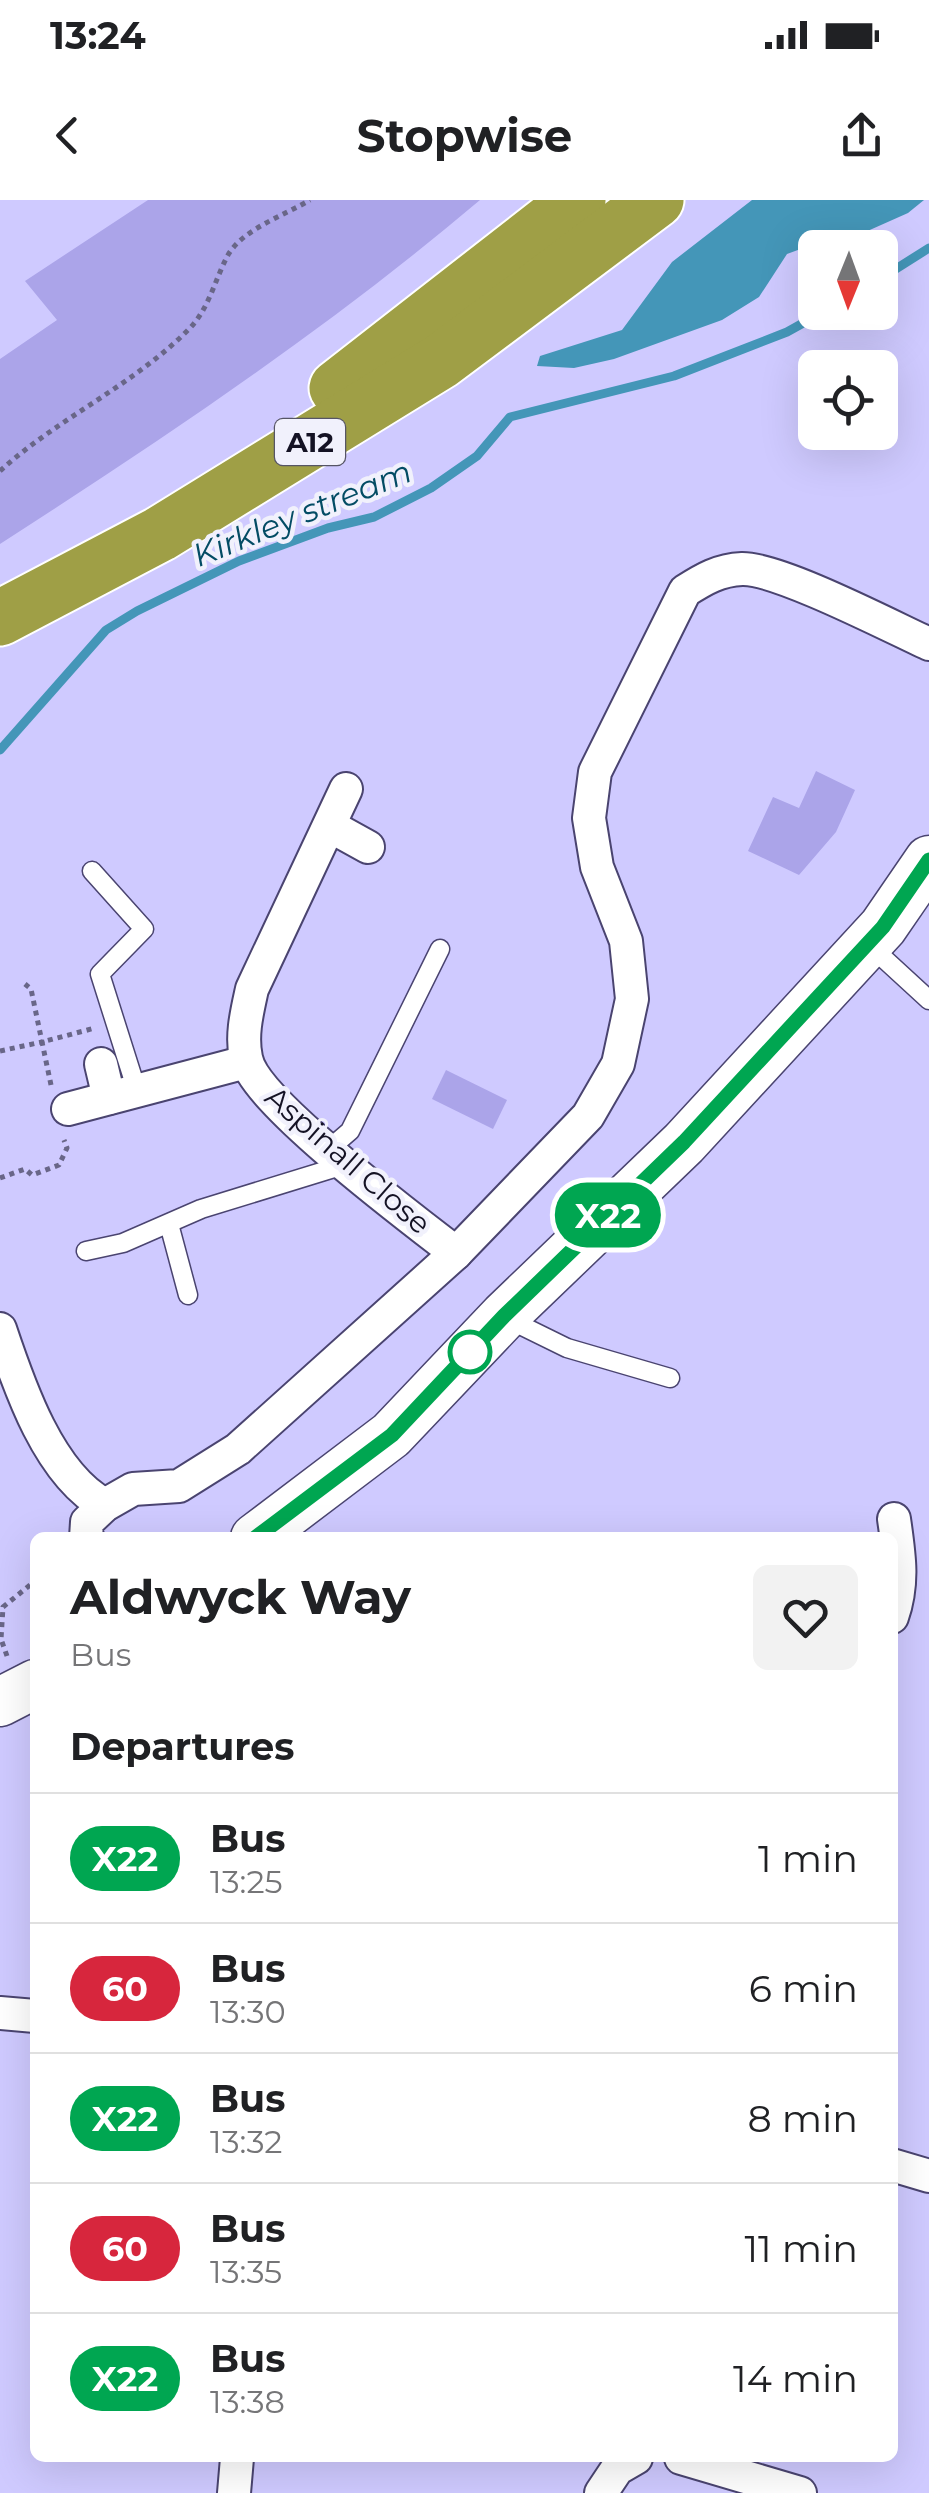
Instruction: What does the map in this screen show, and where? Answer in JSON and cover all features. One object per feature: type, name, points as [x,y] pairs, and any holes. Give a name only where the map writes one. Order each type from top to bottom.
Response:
[{"type":"highway","name":"A12","points":[[0,598],[246,451],[466,291],[578,200]]},
{"type":"highway","name":"A12","points":[[0,618],[160,534],[441,361],[656,200]]},
{"type":"street","points":[[86,1532],[87,1522],[105,1505],[133,1489],[180,1486],[238,1450],[456,1253],[588,1116],[618,1064],[632,999],[626,941],[594,851],[589,818],[594,772],[685,592],[712,574],[744,568],[928,642]]},
{"type":"street","name":"Aspinall Close","points":[[346,789],[252,989],[244,1024],[246,1062],[264,1088],[336,1158],[456,1253]]},
{"type":"street","points":[[330,826],[368,847]]},
{"type":"street","points":[[263,1532],[392,1435],[504,1316],[684,1142],[868,944],[929,860]]},
{"type":"street","name":"Aspinall Close","points":[[68,1109],[246,1062]]},
{"type":"street","points":[[101,1064],[123,1094]]},
{"type":"street","points":[[0,1329],[5,1363],[45,1440],[86,1494],[105,1505]]},
{"type":"street","points":[[894,1520],[896,1532]]},
{"type":"street","points":[[898,1547],[898,1600]]},
{"type":"street","points":[[0,2012],[30,2015]]},
{"type":"street","points":[[898,2167],[929,2176]]},
{"type":"street","points":[[234,2493],[236,2462]]},
{"type":"street","points":[[601,2493],[617,2469],[629,2462]]},
{"type":"street","points":[[695,2462],[800,2493]]},
{"type":"lane","points":[[92,871],[144,930],[100,974],[123,1094]]},
{"type":"lane","points":[[868,944],[929,1000]]},
{"type":"lane","points":[[86,1250],[123,1243],[336,1158],[440,948]]},
{"type":"lane","points":[[169,1224],[188,1295]]},
{"type":"lane","points":[[504,1316],[567,1348],[670,1378]]},
{"type":"path","points":[[0,471],[22,451],[164,352],[193,326],[216,287],[230,252],[255,230],[310,200]]},
{"type":"path","points":[[0,1052],[42,1042],[31,989],[24,984]]},
{"type":"path","points":[[0,1604],[30,1585]]},
{"type":"path","points":[[18,1592],[3,1607],[0,1639],[19,1692]]},
{"type":"shaded area","points":[[148,200],[480,200],[365,293],[246,380],[0,544],[0,359],[57,320],[25,281]]},
{"type":"shaded area","points":[[816,771],[855,790],[836,832],[799,875],[748,851],[773,797],[799,808]]},
{"type":"shaded area","points":[[446,1070],[507,1100],[493,1129],[432,1099]]},
{"type":"water","points":[[752,200],[924,200],[908,213],[870,230],[798,230],[798,250],[787,254],[759,297],[722,320],[614,359],[574,368],[537,366],[540,356],[622,330],[672,262]]},
{"type":"waterway","name":"Kirkley stream","points":[[898,268],[929,248]]},
{"type":"waterway","name":"Kirkley stream","points":[[0,750],[106,630],[137,611],[239,561],[328,528],[374,517],[431,488],[477,456],[510,417],[674,376],[798,326]]},
{"type":"bus line","name":"X22","points":[[263,1532],[392,1435],[504,1316],[684,1142],[883,927],[929,860]]}]
